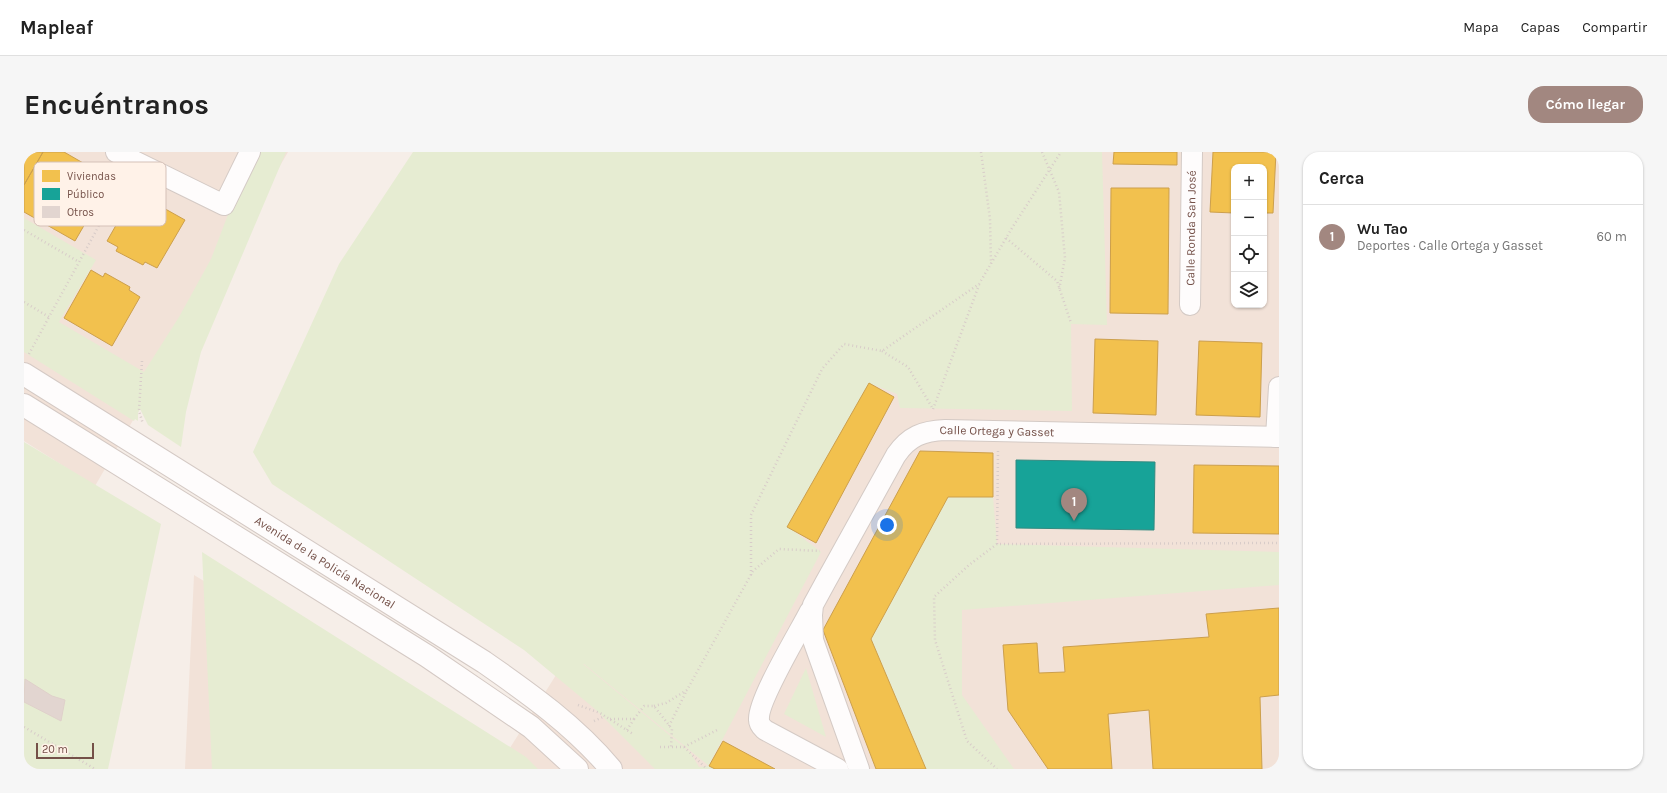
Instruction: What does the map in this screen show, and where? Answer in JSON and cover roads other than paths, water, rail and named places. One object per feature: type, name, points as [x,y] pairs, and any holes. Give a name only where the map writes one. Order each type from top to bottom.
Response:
[{"type":"main road","name":"Avenida de la Policía Nacional","points":[[26,364],[178,471],[484,662],[549,708],[573,728],[611,769]]},
{"type":"main road","name":"Avenida de la Policía Nacional","points":[[24,405],[427,656],[508,710],[550,744],[577,769]]},
{"type":"street","points":[[116,152],[133,162]]},
{"type":"street","points":[[166,178],[224,205],[250,152]]},
{"type":"street","name":"Calle Ronda San José","points":[[1190,305],[1192,152]]},
{"type":"street","points":[[1278,437],[1279,387]]},
{"type":"street","name":"Calle Ortega y Gasset","points":[[838,769],[765,730],[760,725],[759,719],[766,694],[813,605],[896,455],[908,440],[920,434],[934,430],[1278,437]]},
{"type":"street","name":"Calle Ortega y Gasset","points":[[813,605],[811,623],[813,640],[859,769]]},
{"type":"place","name":"Wu Tao","points":[[1074,521]]}]
